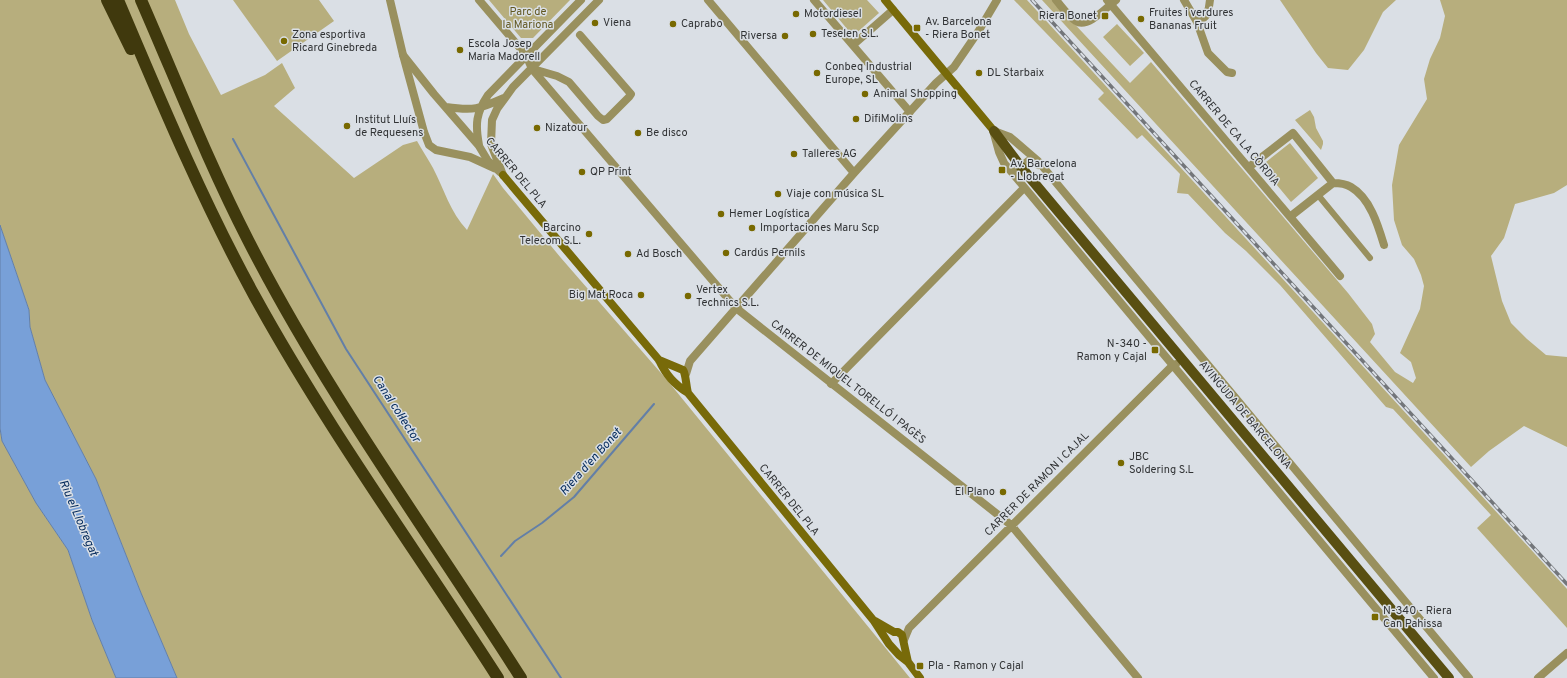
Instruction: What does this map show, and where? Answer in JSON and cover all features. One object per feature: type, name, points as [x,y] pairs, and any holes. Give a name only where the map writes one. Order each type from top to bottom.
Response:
[{"type":"highway","points":[[107,0],[138,63],[159,94]]},
{"type":"highway","points":[[118,0],[196,180],[234,257],[294,364],[348,451],[498,678]]},
{"type":"highway","points":[[143,4],[248,240],[296,327],[349,415],[521,678]]},
{"type":"main road","name":"AVINGUDA DE BARCELONA","points":[[885,0],[994,131],[1021,167],[1449,678]]},
{"type":"main road","name":"CARRER DEL PLA","points":[[503,175],[659,360],[665,372],[688,393],[874,621],[884,637],[899,655],[908,662],[920,678]]},
{"type":"main road","name":"CARRER DEL PLA","points":[[659,360],[684,370],[688,393]]},
{"type":"main road","points":[[677,367],[672,370],[673,380],[681,383],[685,377]]},
{"type":"main road","name":"CARRER DEL PLA","points":[[874,621],[902,635],[908,662]]},
{"type":"main road","points":[[896,632],[890,635],[891,644],[898,648],[904,642]]},
{"type":"street","points":[[390,0],[403,55],[429,145],[436,150],[470,157],[496,169]]},
{"type":"street","name":"CARRER DE MIQUEL TORELLÓ I PAGÈS","points":[[479,0],[526,55],[532,69],[736,308],[1011,525],[1138,678]]},
{"type":"street","points":[[479,146],[476,126],[480,108],[488,95],[581,0]]},
{"type":"street","points":[[503,175],[493,150],[491,138],[492,120],[497,109],[505,97],[599,0]]},
{"type":"street","points":[[708,0],[854,173]]},
{"type":"street","points":[[814,0],[910,112]]},
{"type":"street","points":[[685,377],[690,361],[736,308],[854,173],[936,83],[959,62],[997,0]]},
{"type":"street","points":[[1056,0],[1076,22],[1082,24],[1090,21],[1111,1]]},
{"type":"street","points":[[1184,0],[1197,22],[1208,53],[1227,72],[1232,73]]},
{"type":"street","points":[[1197,22],[1206,18],[1210,0]]},
{"type":"street","name":"CARRER DE CA LA CÒRDIA","points":[[1111,1],[1340,276]]},
{"type":"street","points":[[853,45],[893,10]]},
{"type":"street","points":[[532,69],[557,76],[569,82],[598,116],[603,120],[607,119],[631,94],[580,35]]},
{"type":"street","name":"CARRER DEL PLA","points":[[403,55],[479,146],[488,161],[503,175]]},
{"type":"street","points":[[446,107],[465,110],[480,108],[505,97]]},
{"type":"street","name":"AVINGUDA DE BARCELONA","points":[[994,131],[1010,138],[1038,161],[1469,678]]},
{"type":"street","name":"AVINGUDA DE BARCELONA","points":[[994,131],[1001,158],[1012,174],[1434,678]]},
{"type":"street","points":[[1249,167],[1293,133],[1333,183],[1350,186],[1359,193],[1374,214],[1384,245]]},
{"type":"street","name":"AVINGUDA DE BARCELONA","points":[[1021,167],[1028,161],[1031,161],[1045,170]]},
{"type":"street","points":[[1012,174],[1021,167]]},
{"type":"street","points":[[1291,216],[1333,183]]},
{"type":"street","points":[[831,384],[1024,188]]},
{"type":"street","points":[[1318,195],[1370,258]]},
{"type":"street","points":[[677,367],[682,363],[690,361]]},
{"type":"street","name":"CARRER DE RAMON I CAJAL","points":[[904,642],[909,628],[1011,525],[1173,365],[1184,361]]},
{"type":"street","name":"CARRER DE RAMON I CAJAL","points":[[896,632],[909,628]]},
{"type":"street","points":[[1538,678],[1567,653]]},
{"type":"green space","points":[[0,0],[175,0],[189,34],[221,95],[265,75],[282,63],[295,88],[274,106],[354,178],[403,145],[417,141],[433,168],[456,216],[467,230],[493,174],[561,258],[667,380],[910,678],[177,678],[141,593],[96,479],[45,380],[30,327],[29,310],[0,225]]},
{"type":"green space","name":"Zona esportiva Ricard Ginebreda","points":[[233,0],[319,0],[334,21],[277,61]]},
{"type":"green space","name":"Parc de la Mariona","points":[[489,0],[570,0],[533,38],[521,38]]},
{"type":"green space","points":[[823,0],[867,0],[879,13],[853,36]]},
{"type":"green space","points":[[1014,0],[1027,0],[1567,589],[1567,628],[1477,528],[1491,515],[1393,409],[1386,407],[1280,285],[1246,251],[1225,233],[1188,194],[1177,193],[1180,174],[1142,135],[1137,139],[1098,99],[1104,93]]},
{"type":"green space","points":[[1042,0],[1052,0],[1130,83],[1151,62],[1348,293],[1372,324],[1375,334],[1370,342],[1395,372],[1413,383],[1416,378],[1411,362],[1400,353],[1420,309],[1424,286],[1414,259],[1402,245],[1394,220],[1392,185],[1399,145],[1427,99],[1424,79],[1430,59],[1440,38],[1445,16],[1440,0],[1567,0],[1567,185],[1554,193],[1515,204],[1504,238],[1491,256],[1502,301],[1511,323],[1546,355],[1567,357],[1567,447],[1524,426],[1489,451],[1471,467]]},
{"type":"green space","points":[[1280,0],[1396,0],[1383,12],[1364,50],[1348,70],[1328,68]]},
{"type":"green space","points":[[1117,24],[1144,53],[1130,66],[1103,37]]},
{"type":"green space","points":[[1310,110],[1314,117],[1316,128],[1323,141],[1321,150],[1295,120]]},
{"type":"green space","points":[[1290,143],[1318,178],[1291,202],[1261,166]]},
{"type":"green space","points":[[0,428],[2,441],[36,503],[68,550],[92,620],[116,678],[0,678]]},
{"type":"water","name":"Riu el Llobregat","points":[[0,225],[29,310],[30,327],[45,380],[96,479],[141,593],[177,678],[116,678],[92,620],[68,550],[36,503],[2,441],[0,428]]},
{"type":"waterway","name":"Canal col·lector","points":[[233,139],[346,349],[561,678]]},
{"type":"waterway","name":"Riera d'en Bonet","points":[[501,556],[515,541],[542,523],[574,497],[654,404]]},
{"type":"railway","points":[[1032,0],[1567,584]]},
{"type":"place","name":"Motordiesel","points":[[796,14]]},
{"type":"place","name":"Riera Bonet","points":[[1105,16]]},
{"type":"place","name":"Fruites i verdures Bananas Fruit","points":[[1141,19]]},
{"type":"place","name":"Viena","points":[[595,23]]},
{"type":"place","name":"Caprabo","points":[[673,24]]},
{"type":"place","name":"Av. Barcelona - Riera Bonet","points":[[917,28]]},
{"type":"place","name":"Teselen S.L.","points":[[813,34]]},
{"type":"place","name":"Riversa","points":[[785,36]]},
{"type":"place","name":"Zona esportiva Ricard Ginebreda","points":[[284,41]]},
{"type":"place","name":"Escola Josep Maria Madorell","points":[[460,50]]},
{"type":"place","name":"Conbeq Industrial Europe, SL","points":[[817,73]]},
{"type":"place","name":"DL Starbaix","points":[[979,73]]},
{"type":"place","name":"Animal Shopping","points":[[865,94]]},
{"type":"place","name":"DifiMolins","points":[[856,119]]},
{"type":"place","name":"Institut Lluís de Requesens","points":[[347,126]]},
{"type":"place","name":"Nizatour","points":[[537,128]]},
{"type":"place","name":"Be disco","points":[[638,133]]},
{"type":"place","name":"Talleres AG","points":[[794,154]]},
{"type":"place","name":"Av. Barcelona - Llobregat","points":[[1002,170]]},
{"type":"place","name":"QP Print","points":[[582,172]]},
{"type":"place","name":"Viaje con música SL","points":[[778,194]]},
{"type":"place","name":"Hemer Logística","points":[[721,214]]},
{"type":"place","name":"Importaciones Maru Scp","points":[[752,228]]},
{"type":"place","name":"Barcino Telecom S.L.","points":[[589,234]]},
{"type":"place","name":"Cardús Pernils","points":[[726,253]]},
{"type":"place","name":"Ad Bosch","points":[[628,254]]},
{"type":"place","name":"Big Mat Roca","points":[[641,295]]},
{"type":"place","name":"Vertex Technics S.L.","points":[[688,296]]},
{"type":"place","name":"N-340 - Ramon y Cajal","points":[[1155,350]]},
{"type":"place","name":"JBC Soldering S.L","points":[[1121,463]]},
{"type":"place","name":"El Plano","points":[[1003,492]]},
{"type":"place","name":"N-340 - Riera Can Pahissa","points":[[1375,617]]},
{"type":"place","name":"Pla - Ramon y Cajal","points":[[920,666]]}]
